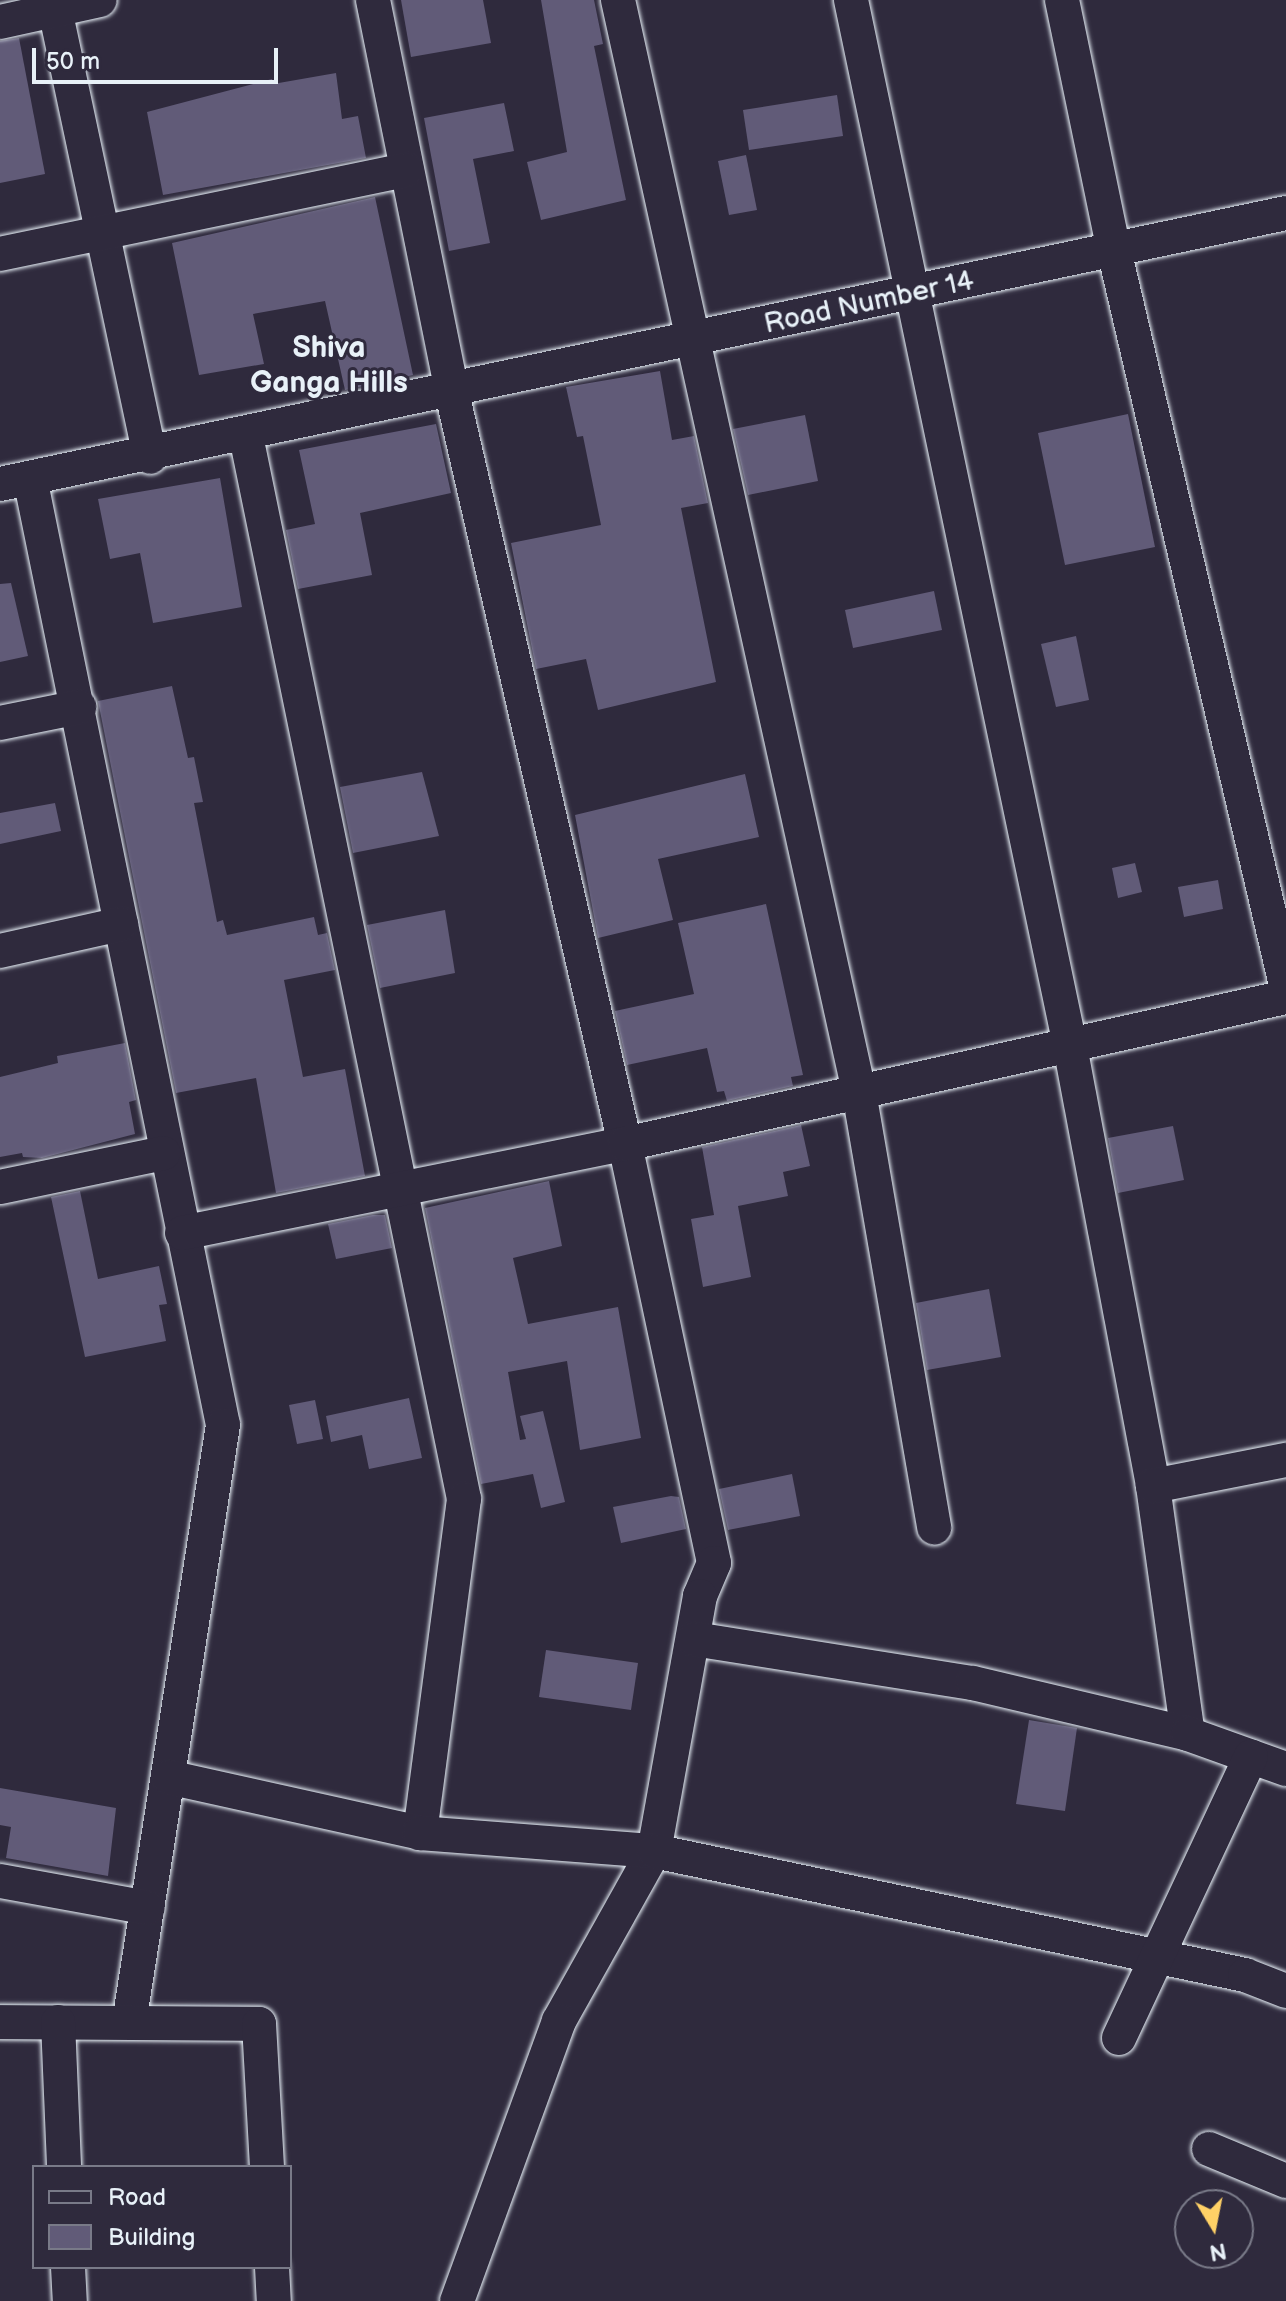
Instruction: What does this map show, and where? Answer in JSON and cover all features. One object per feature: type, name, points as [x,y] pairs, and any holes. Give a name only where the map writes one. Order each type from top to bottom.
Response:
[{"type":"street","points":[[0,22],[54,5],[100,0]]},
{"type":"street","points":[[373,0],[452,393],[625,1144],[714,1563],[700,1596],[654,1851],[559,2021],[457,2301]]},
{"type":"street","points":[[618,0],[690,342],[859,1092],[934,1528]]},
{"type":"street","points":[[851,0],[1070,1046],[1153,1486],[1188,1734]]},
{"type":"street","points":[[1062,0],[1114,250],[1286,985]]},
{"type":"street","points":[[54,5],[150,457]]},
{"type":"street","points":[[0,254],[406,170]]},
{"type":"street","name":"Road Number 14","points":[[15,481],[150,457],[1286,213]]},
{"type":"street","points":[[246,436],[464,1499],[420,1833]]},
{"type":"street","points":[[15,481],[79,707],[164,1153],[223,1425],[129,2023]]},
{"type":"street","points":[[0,723],[79,707]]},
{"type":"street","points":[[0,951],[121,924]]},
{"type":"street","points":[[182,1233],[625,1144],[1286,997]]},
{"type":"street","points":[[0,1187],[164,1153]]},
{"type":"street","points":[[1153,1486],[1286,1460]]},
{"type":"street","points":[[694,1639],[973,1683],[1188,1734],[1286,1769]]},
{"type":"street","points":[[1119,2038],[1251,1756]]},
{"type":"street","points":[[168,1777],[420,1833],[654,1851],[1245,1975],[1286,1991]]},
{"type":"street","points":[[0,1881],[148,1908]]},
{"type":"street","points":[[0,2022],[259,2024],[267,2165]]},
{"type":"street","points":[[58,2022],[64,2165]]},
{"type":"street","points":[[1209,2149],[1286,2181]]},
{"type":"street","points":[[68,2269],[70,2301]]},
{"type":"street","points":[[272,2269],[274,2301]]},
{"type":"building","points":[[401,0],[483,0],[491,43],[411,57]]},
{"type":"building","points":[[541,0],[594,0],[603,44],[594,46],[626,200],[541,220],[527,162],[567,152]]},
{"type":"building","points":[[19,38],[45,174],[0,183],[0,41]]},
{"type":"building","points":[[336,73],[342,119],[358,116],[366,158],[163,195],[147,112],[272,79],[273,84]]},
{"type":"building","points":[[837,95],[843,136],[749,150],[743,110]]},
{"type":"building","points":[[504,103],[514,151],[473,159],[490,243],[449,251],[424,118]]},
{"type":"building","points":[[746,155],[757,210],[729,215],[718,161]]},
{"type":"building","points":[[375,197],[413,375],[345,390],[325,301],[253,314],[264,364],[199,375],[172,243]]},
{"type":"building","points":[[660,371],[672,440],[694,436],[708,503],[681,508],[716,682],[598,710],[586,659],[536,669],[511,543],[601,525],[583,436],[577,437],[566,387]]},
{"type":"building","points":[[1128,414],[1155,547],[1065,565],[1038,433]]},
{"type":"building","points":[[805,415],[818,481],[748,495],[733,429]]},
{"type":"building","points":[[436,424],[451,493],[360,513],[372,575],[298,589],[286,530],[315,524],[299,450]]},
{"type":"building","points":[[220,478],[242,607],[153,623],[140,553],[110,559],[98,499]]},
{"type":"building","points":[[11,583],[28,656],[0,662],[0,584]]},
{"type":"building","points":[[934,591],[942,630],[853,648],[845,610]]},
{"type":"building","points":[[1076,636],[1089,700],[1056,707],[1041,644]]},
{"type":"building","points":[[172,686],[188,758],[194,757],[203,802],[194,803],[217,922],[223,920],[227,935],[314,917],[318,935],[327,933],[335,970],[284,980],[303,1077],[345,1069],[365,1176],[276,1193],[256,1078],[176,1093],[98,701]]},
{"type":"building","points":[[422,772],[439,836],[353,853],[340,787]]},
{"type":"building","points":[[745,774],[759,837],[658,859],[673,920],[598,938],[575,815]]},
{"type":"building","points":[[55,803],[61,831],[0,844],[0,813]]},
{"type":"building","points":[[1135,863],[1142,892],[1118,898],[1112,868]]},
{"type":"building","points":[[1218,880],[1223,909],[1184,917],[1178,887]]},
{"type":"building","points":[[766,904],[803,1075],[791,1077],[793,1086],[727,1101],[724,1091],[717,1092],[707,1048],[627,1065],[615,1011],[694,994],[678,923]]},
{"type":"building","points":[[445,910],[455,973],[380,988],[367,925]]},
{"type":"building","points":[[125,1043],[136,1100],[129,1102],[135,1134],[42,1158],[23,1157],[22,1153],[0,1157],[0,1077],[58,1063],[57,1056]]},
{"type":"building","points":[[801,1125],[810,1166],[783,1172],[788,1196],[738,1206],[751,1277],[703,1287],[691,1219],[714,1215],[702,1147]]},
{"type":"building","points":[[1173,1126],[1184,1180],[1118,1193],[1108,1138]]},
{"type":"building","points":[[549,1181],[562,1246],[513,1258],[528,1324],[618,1307],[641,1438],[580,1450],[567,1361],[508,1372],[520,1440],[526,1439],[520,1416],[543,1411],[565,1502],[541,1508],[533,1474],[481,1484],[425,1208]]},
{"type":"building","points":[[80,1191],[98,1279],[159,1266],[167,1304],[159,1305],[166,1341],[85,1357],[51,1197]]},
{"type":"building","points":[[385,1215],[392,1248],[336,1259],[328,1224]]},
{"type":"building","points":[[989,1289],[1001,1357],[927,1370],[916,1303]]},
{"type":"building","points":[[409,1398],[422,1458],[369,1469],[362,1435],[331,1442],[326,1416]]},
{"type":"building","points":[[315,1400],[323,1439],[297,1444],[289,1405]]},
{"type":"building","points":[[792,1474],[800,1516],[728,1530],[719,1489]]},
{"type":"building","points":[[679,1497],[686,1529],[621,1543],[613,1507]]},
{"type":"building","points":[[546,1650],[638,1663],[631,1710],[539,1697]]},
{"type":"building","points":[[1029,1720],[1077,1728],[1065,1811],[1016,1804]]},
{"type":"building","points":[[0,1788],[116,1808],[108,1876],[6,1858],[11,1827],[0,1825]]},
{"type":"district","name":"Shiva Ganga Hills","points":[[329,365]]}]
